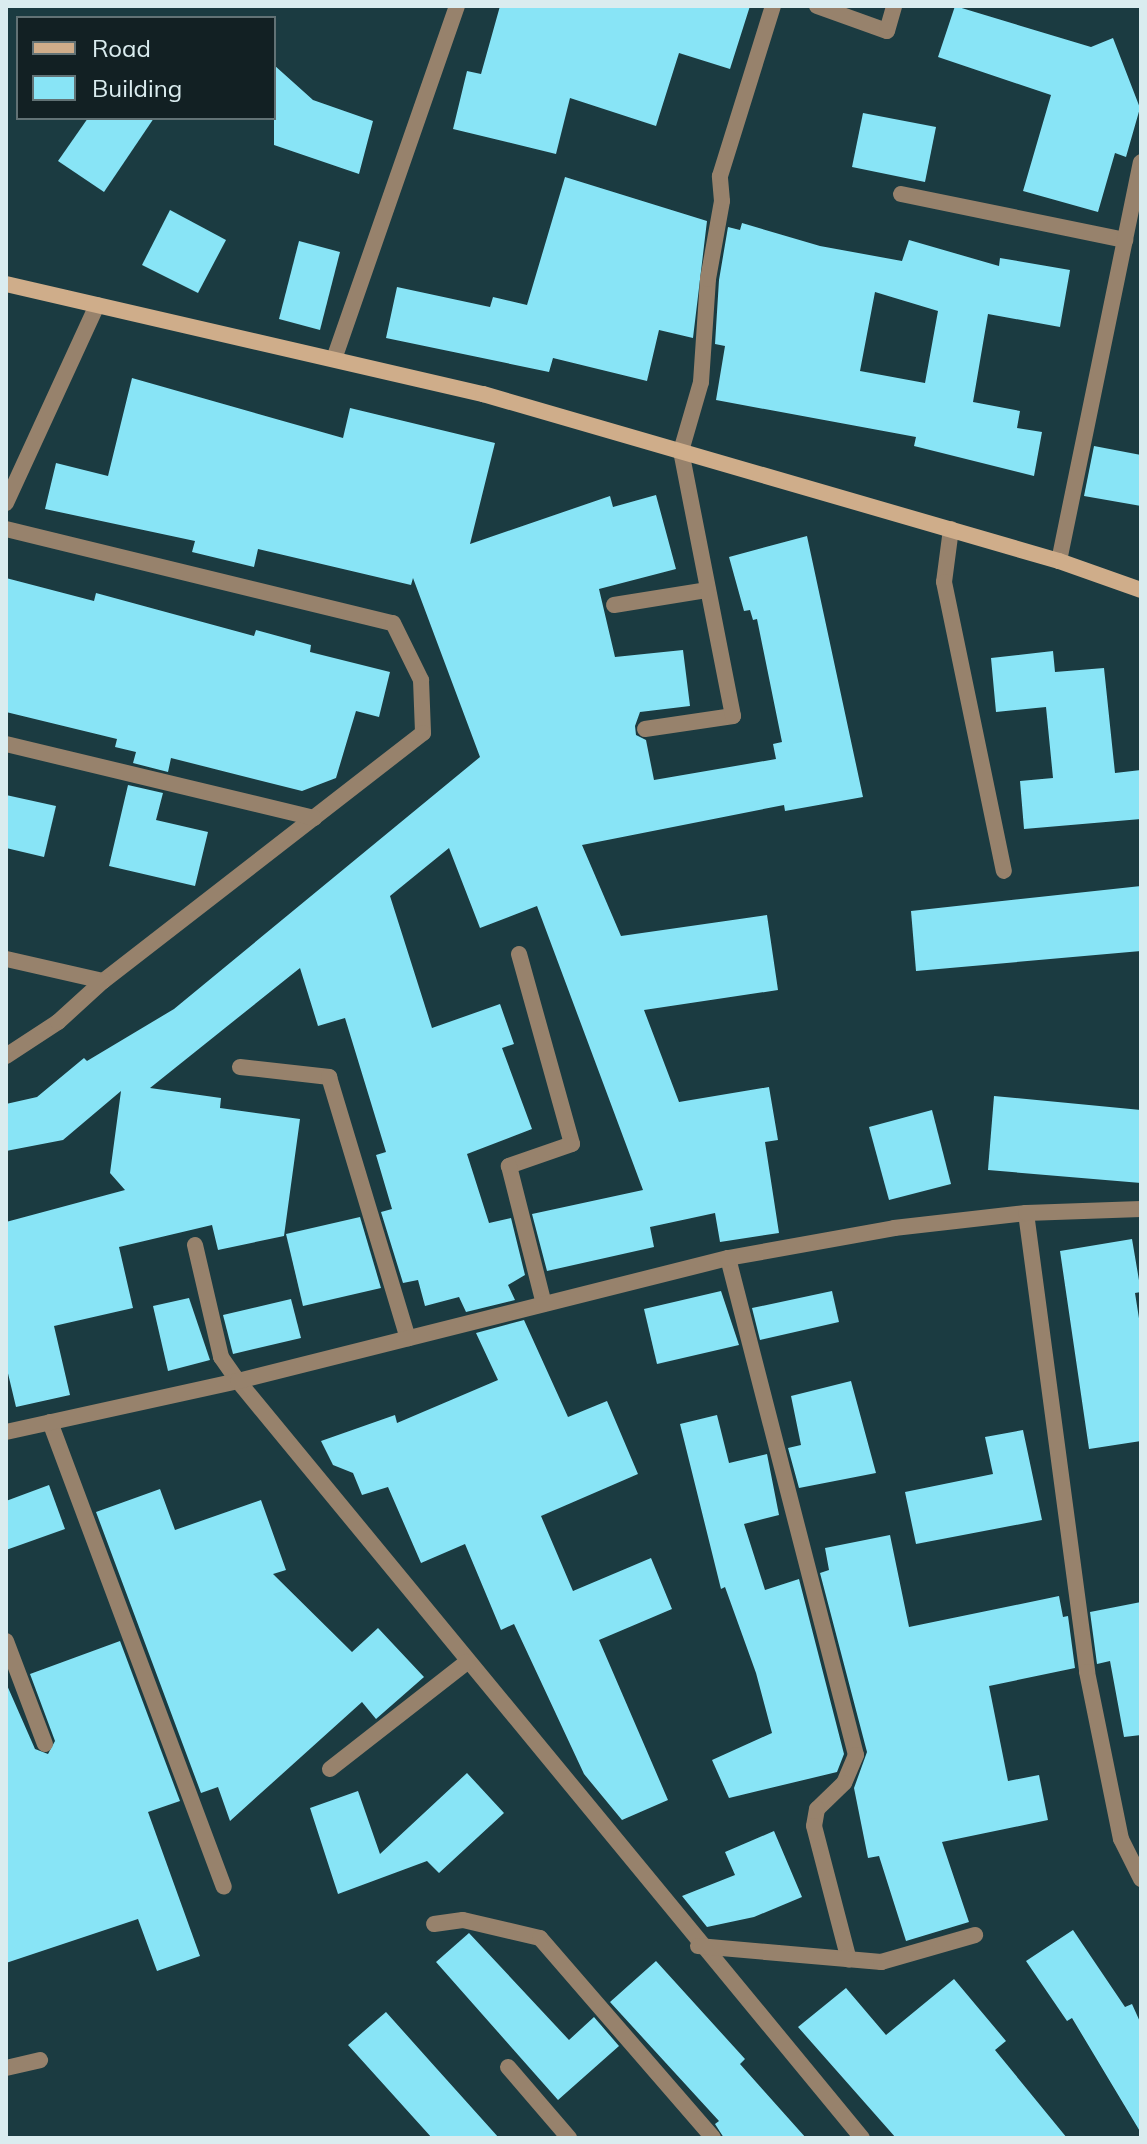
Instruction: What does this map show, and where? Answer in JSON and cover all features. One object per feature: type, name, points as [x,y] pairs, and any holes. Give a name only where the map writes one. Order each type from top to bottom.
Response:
[{"type":"street","points":[[334,359],[457,6]]},
{"type":"street","points":[[645,729],[733,716],[681,451],[701,382],[708,279],[722,201],[720,176],[773,6]]},
{"type":"street","points":[[817,6],[887,31],[894,6]]},
{"type":"street","points":[[1059,561],[1141,162]]},
{"type":"street","points":[[901,194],[1125,240]]},
{"type":"street","points":[[6,284],[483,394],[1059,561],[1141,590]]},
{"type":"street","points":[[6,503],[97,305]]},
{"type":"street","points":[[6,529],[393,623],[421,680],[423,733],[103,981],[58,1022],[6,1056]]},
{"type":"street","points":[[951,529],[944,582],[1004,871]]},
{"type":"street","points":[[614,605],[708,590]]},
{"type":"street","points":[[6,744],[314,818]]},
{"type":"street","points":[[519,954],[572,1144],[509,1166],[544,1304]]},
{"type":"street","points":[[6,959],[103,981]]},
{"type":"street","points":[[240,1067],[329,1077],[408,1338]]},
{"type":"street","points":[[6,1432],[238,1381],[728,1258],[894,1228],[1026,1213],[1141,1209]]},
{"type":"street","points":[[1026,1213],[1087,1672],[1121,1839],[1141,1879]]},
{"type":"street","points":[[195,1245],[221,1357],[238,1381],[698,1946],[862,2138]]},
{"type":"street","points":[[728,1258],[856,1755],[844,1783],[817,1809],[814,1826],[849,1960]]},
{"type":"street","points":[[50,1422],[224,1887]]},
{"type":"street","points":[[6,1641],[45,1744]]},
{"type":"street","points":[[330,1769],[467,1662]]},
{"type":"street","points":[[434,1924],[463,1920],[540,1938],[713,2138]]},
{"type":"street","points":[[698,1946],[881,1962],[975,1935]]},
{"type":"street","points":[[6,2068],[40,2060]]},
{"type":"street","points":[[508,2067],[569,2138]]},
{"type":"building","points":[[500,6],[750,6],[730,69],[679,53],[656,126],[570,98],[556,154],[453,129],[467,71],[481,74]]},
{"type":"building","points":[[955,6],[1091,47],[1113,38],[1140,108],[1126,157],[1115,153],[1098,212],[1023,191],[1051,95],[938,57]]},
{"type":"building","points":[[276,67],[313,100],[373,121],[359,174],[274,145]]},
{"type":"building","points":[[863,113],[936,127],[925,182],[852,167]]},
{"type":"building","points":[[87,120],[153,120],[104,192],[58,161]]},
{"type":"building","points":[[565,177],[707,221],[693,338],[659,330],[647,381],[553,358],[549,372],[386,338],[397,287],[490,307],[493,297],[527,305]]},
{"type":"building","points":[[170,210],[226,240],[198,293],[142,265]]},
{"type":"building","points":[[742,223],[820,246],[902,261],[909,240],[999,266],[1000,258],[1070,270],[1060,327],[988,314],[973,402],[1020,411],[1017,428],[1042,432],[1034,476],[914,446],[916,437],[716,400],[725,346],[715,344],[719,280],[728,227],[740,230]],"holes":[[[875,292],[938,311],[925,383],[860,371]]]},
{"type":"building","points":[[299,241],[340,252],[320,330],[279,319]]},
{"type":"building","points":[[132,378],[343,438],[350,408],[495,443],[470,544],[610,496],[613,507],[656,495],[676,569],[599,589],[615,657],[683,650],[690,706],[640,712],[635,726],[636,735],[646,740],[654,780],[776,759],[773,744],[782,742],[757,619],[753,620],[750,610],[744,611],[729,557],[807,536],[863,797],[785,811],[784,805],[582,845],[621,936],[767,915],[778,990],[644,1010],[679,1102],[769,1087],[778,1140],[765,1142],[779,1233],[720,1242],[715,1213],[650,1227],[654,1247],[547,1271],[532,1214],[643,1190],[537,906],[480,928],[449,848],[390,896],[432,1028],[500,1004],[514,1044],[502,1048],[532,1129],[467,1154],[489,1223],[511,1218],[525,1275],[508,1285],[515,1300],[466,1312],[459,1297],[425,1306],[418,1280],[403,1283],[381,1212],[392,1209],[376,1155],[386,1152],[345,1018],[318,1026],[300,968],[150,1088],[221,1098],[220,1108],[300,1119],[284,1236],[218,1250],[212,1225],[119,1247],[133,1308],[54,1326],[70,1395],[16,1407],[6,1365],[6,1222],[125,1190],[110,1173],[121,1091],[63,1140],[6,1151],[6,1104],[37,1097],[84,1058],[87,1061],[174,1009],[480,757],[413,578],[411,585],[258,549],[254,567],[192,552],[195,541],[45,509],[56,463],[108,476]]},
{"type":"building","points":[[1094,446],[1141,455],[1141,506],[1084,496]]},
{"type":"building","points":[[6,578],[94,601],[96,593],[254,636],[256,630],[311,645],[310,652],[390,672],[379,717],[356,711],[336,778],[302,791],[171,758],[168,772],[133,763],[136,752],[115,747],[117,739],[6,712]]},
{"type":"building","points":[[1053,651],[1055,672],[1104,668],[1115,773],[1141,770],[1141,819],[1024,829],[1020,781],[1053,778],[1046,707],[996,712],[991,658]]},
{"type":"building","points":[[128,785],[163,793],[156,820],[208,832],[195,886],[109,866]]},
{"type":"building","points":[[6,795],[56,806],[44,857],[6,848]]},
{"type":"building","points":[[1141,886],[1141,951],[916,971],[911,911]]},
{"type":"building","points":[[994,1096],[1141,1110],[1141,1183],[988,1170]]},
{"type":"building","points":[[932,1110],[951,1184],[889,1200],[869,1127]]},
{"type":"building","points":[[360,1217],[381,1288],[303,1306],[286,1234]]},
{"type":"building","points":[[1132,1239],[1141,1292],[1135,1293],[1141,1331],[1141,1441],[1089,1449],[1060,1251]]},
{"type":"building","points":[[721,1291],[739,1345],[657,1364],[644,1309]]},
{"type":"building","points":[[832,1291],[839,1322],[760,1340],[752,1308]]},
{"type":"building","points":[[189,1298],[210,1360],[168,1371],[153,1306]]},
{"type":"building","points":[[291,1299],[301,1338],[233,1354],[223,1315]]},
{"type":"building","points":[[524,1320],[568,1417],[607,1401],[638,1474],[541,1516],[573,1591],[651,1558],[672,1609],[599,1640],[668,1800],[622,1820],[584,1774],[514,1624],[501,1630],[465,1544],[421,1563],[388,1487],[362,1495],[353,1473],[333,1465],[321,1441],[395,1415],[397,1423],[498,1380],[476,1333]]},
{"type":"building","points":[[851,1381],[876,1473],[799,1488],[788,1448],[801,1445],[791,1396]]},
{"type":"building","points":[[717,1415],[729,1463],[767,1454],[779,1515],[744,1524],[765,1590],[799,1579],[844,1754],[837,1772],[729,1798],[712,1760],[772,1733],[756,1673],[725,1587],[721,1589],[680,1424]]},
{"type":"building","points":[[1023,1430],[1042,1520],[916,1544],[905,1492],[993,1474],[985,1437]]},
{"type":"building","points":[[49,1485],[65,1529],[6,1550],[6,1501]]},
{"type":"building","points":[[160,1489],[175,1530],[261,1500],[286,1570],[273,1574],[352,1652],[378,1628],[424,1677],[376,1719],[362,1702],[230,1821],[218,1787],[201,1793],[96,1512]]},
{"type":"building","points":[[890,1535],[909,1627],[1059,1596],[1063,1617],[1068,1616],[1075,1668],[989,1686],[1008,1781],[1039,1775],[1048,1820],[942,1842],[969,1922],[906,1941],[879,1856],[868,1858],[854,1788],[867,1752],[820,1573],[829,1570],[825,1548]]},
{"type":"building","points":[[1141,1602],[1141,1735],[1124,1737],[1110,1661],[1097,1664],[1090,1612]]},
{"type":"building","points":[[120,1641],[180,1801],[148,1812],[200,1956],[157,1971],[138,1919],[6,1963],[6,1683],[35,1749],[48,1754],[55,1741],[30,1674]]},
{"type":"building","points":[[467,1773],[504,1813],[439,1873],[427,1861],[338,1894],[310,1808],[358,1791],[380,1854]]},
{"type":"building","points":[[774,1831],[802,1897],[754,1917],[707,1927],[682,1896],[735,1875],[725,1852]]},
{"type":"building","points":[[1073,1930],[1125,2007],[1132,2004],[1141,2024],[1141,2133],[1072,2018],[1067,2021],[1026,1961]]},
{"type":"building","points":[[469,1933],[569,2040],[594,2017],[619,2046],[558,2100],[436,1962]]},
{"type":"building","points":[[656,1961],[745,2059],[740,2064],[806,2138],[724,2138],[715,2124],[719,2121],[610,2002]]},
{"type":"building","points":[[954,1979],[1006,2041],[995,2050],[1067,2138],[896,2138],[798,2027],[846,1988],[886,2035]]},
{"type":"building","points":[[386,2012],[499,2138],[432,2138],[348,2045]]}]
